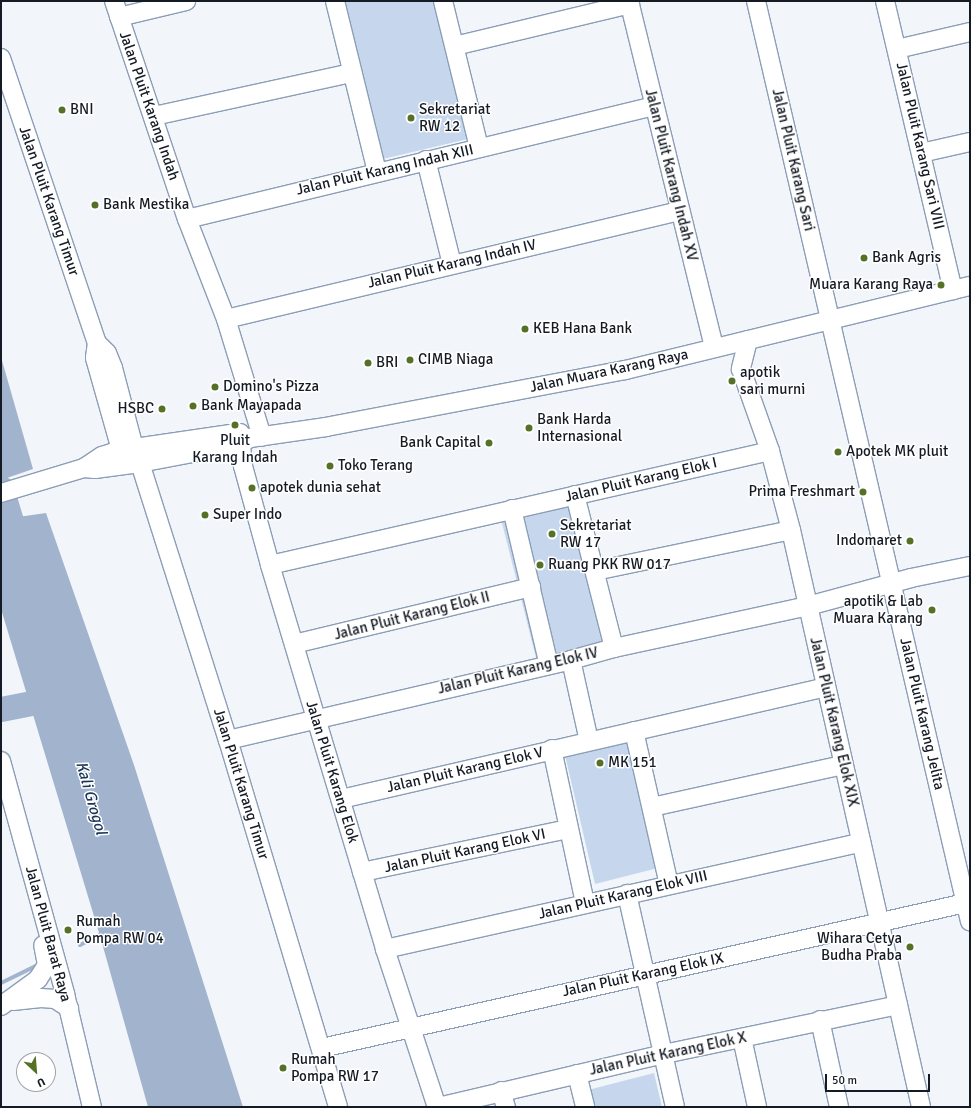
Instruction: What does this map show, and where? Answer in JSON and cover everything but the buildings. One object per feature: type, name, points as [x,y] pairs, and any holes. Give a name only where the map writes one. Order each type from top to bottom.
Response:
[{"type":"street","points":[[116,9],[186,1]]},
{"type":"street","points":[[335,1],[377,172]]},
{"type":"street","points":[[443,1],[479,148]]},
{"type":"street","name":"Jalan Pluit Karang Sari","points":[[756,1],[830,320]]},
{"type":"street","name":"Jalan Pluit Karang Sari VIII","points":[[886,1],[939,228],[962,288]]},
{"type":"street","points":[[455,46],[630,2]]},
{"type":"street","name":"Jalan Pluit Karang Indah XV","points":[[630,2],[679,211],[714,348]]},
{"type":"street","name":"Jalan Pluit Karang Indah","points":[[116,9],[154,116],[187,219],[226,319],[247,438]]},
{"type":"street","points":[[897,49],[970,32]]},
{"type":"street","name":"Jalan Pluit Karang Timur","points":[[1,58],[97,343],[95,358],[132,454],[228,740],[322,1048],[338,1107]]},
{"type":"street","points":[[154,116],[352,73]]},
{"type":"street","name":"Jalan Pluit Karang Indah XIII","points":[[187,219],[654,106]]},
{"type":"street","points":[[921,153],[970,142]]},
{"type":"street","points":[[426,160],[452,264]]},
{"type":"street","name":"Jalan Pluit Karang Indah IV","points":[[226,319],[679,211]]},
{"type":"street","name":"Jalan Muara Karang Raya","points":[[1,493],[76,470],[95,469],[132,454],[247,438],[617,372],[962,288]]},
{"type":"street","name":"Jalan Pluit Karang Jelita","points":[[830,320],[968,903],[970,921]]},
{"type":"street","name":"Jalan Pluit Karang Elok XIX","points":[[748,340],[740,370],[770,451],[791,530],[825,687],[922,1107]]},
{"type":"street","name":"Jalan Pluit Karang Elok","points":[[247,438],[244,466],[270,565],[385,949],[438,1107]]},
{"type":"street","name":"Jalan Pluit Karang Elok I","points":[[270,565],[770,451]]},
{"type":"street","points":[[575,495],[614,648]]},
{"type":"street","points":[[512,509],[549,665]]},
{"type":"street","points":[[595,571],[791,530]]},
{"type":"street","name":"Jalan Pluit Karang Elok IV","points":[[228,740],[315,718],[572,660],[614,648],[808,606],[892,584],[970,566]]},
{"type":"street","name":"Jalan Pluit Karang Elok II","points":[[294,644],[531,587]]},
{"type":"street","points":[[572,660],[589,741]]},
{"type":"street","name":"Jalan Pluit Karang Elok V","points":[[341,799],[825,687]]},
{"type":"street","points":[[634,731],[669,885]]},
{"type":"street","points":[[552,749],[585,903]]},
{"type":"street","name":"Jalan Pluit Barat Raya","points":[[1,761],[68,1008],[92,1107]]},
{"type":"street","points":[[652,807],[843,765]]},
{"type":"street","name":"Jalan Pluit Barat Raya","points":[[1,804],[47,957],[47,965],[38,978],[5,1004]]},
{"type":"street","name":"Jalan Pluit Karang Elok VI","points":[[362,872],[568,829]]},
{"type":"street","name":"Jalan Pluit Karang Elok VIII","points":[[385,949],[585,903],[861,843]]},
{"type":"street","points":[[627,894],[675,1107]]},
{"type":"street","name":"Jalan Pluit Karang Elok IX","points":[[322,1048],[410,1026],[968,903]]},
{"type":"street","points":[[5,1004],[41,998],[55,1000],[68,1008]]},
{"type":"street","name":"Jalan Pluit Karang Elok X","points":[[438,1107],[503,1099],[577,1074],[820,1020],[898,1005]]},
{"type":"street","points":[[820,1020],[840,1107]]},
{"type":"street","points":[[742,1038],[757,1107]]},
{"type":"street","points":[[577,1074],[585,1107]]},
{"type":"shaded area","points":[[329,1],[441,1],[472,138],[366,163]]},
{"type":"shaded area","points":[[571,503],[604,646],[537,662],[501,519]]},
{"type":"shaded area","points":[[632,734],[658,868],[595,884],[564,751]]},
{"type":"shaded area","points":[[654,1073],[662,1107],[588,1107],[584,1091]]},
{"type":"water","points":[[1,357],[33,469],[1,480]]},
{"type":"water","points":[[46,513],[134,765],[243,1107],[148,1107],[100,936],[1,609],[1,525],[11,518]]},
{"type":"waterway","name":"Kali Grogol","points":[[1,488],[20,550]]},
{"type":"waterway","points":[[1,709],[62,697]]},
{"type":"waterway","points":[[80,945],[104,933]]},
{"type":"waterway","points":[[1,983],[40,964]]},
{"type":"place","name":"BNI","points":[[62,110]]},
{"type":"place","name":"Sekretariat RW 12","points":[[411,118]]},
{"type":"place","name":"Bank Mestika","points":[[95,205]]},
{"type":"place","name":"Bank Agris","points":[[864,258]]},
{"type":"place","name":"Muara Karang Raya","points":[[941,285]]},
{"type":"place","name":"KEB Hana Bank","points":[[525,329]]},
{"type":"place","name":"CIMB Niaga","points":[[410,360]]},
{"type":"place","name":"BRI","points":[[368,363]]},
{"type":"place","name":"apotik sari murni","points":[[732,381]]},
{"type":"place","name":"Domino's Pizza","points":[[215,387]]},
{"type":"place","name":"Bank Mayapada","points":[[193,406]]},
{"type":"place","name":"HSBC","points":[[162,409]]},
{"type":"place","name":"Pluit Karang Indah","points":[[235,425]]},
{"type":"place","name":"Bank Harda Internasional","points":[[529,428]]},
{"type":"place","name":"Bank Capital","points":[[489,443]]},
{"type":"place","name":"Apotek MK pluit","points":[[838,452]]},
{"type":"place","name":"Toko Terang","points":[[330,466]]},
{"type":"place","name":"apotek dunia sehat","points":[[252,488]]},
{"type":"place","name":"Prima Freshmart","points":[[863,492]]},
{"type":"place","name":"Super Indo","points":[[205,515]]},
{"type":"place","name":"Sekretariat RW 17","points":[[552,534]]},
{"type":"place","name":"Indomaret","points":[[910,541]]},
{"type":"place","name":"Ruang PKK RW 017","points":[[540,565]]},
{"type":"place","name":"apotik & Lab Muara Karang","points":[[932,610]]},
{"type":"place","name":"MK 151","points":[[600,763]]},
{"type":"place","name":"Rumah Pompa RW 04","points":[[68,930]]},
{"type":"place","name":"Wihara Cetya Budha Praba","points":[[910,947]]},
{"type":"place","name":"Rumah Pompa RW 17","points":[[283,1068]]}]
